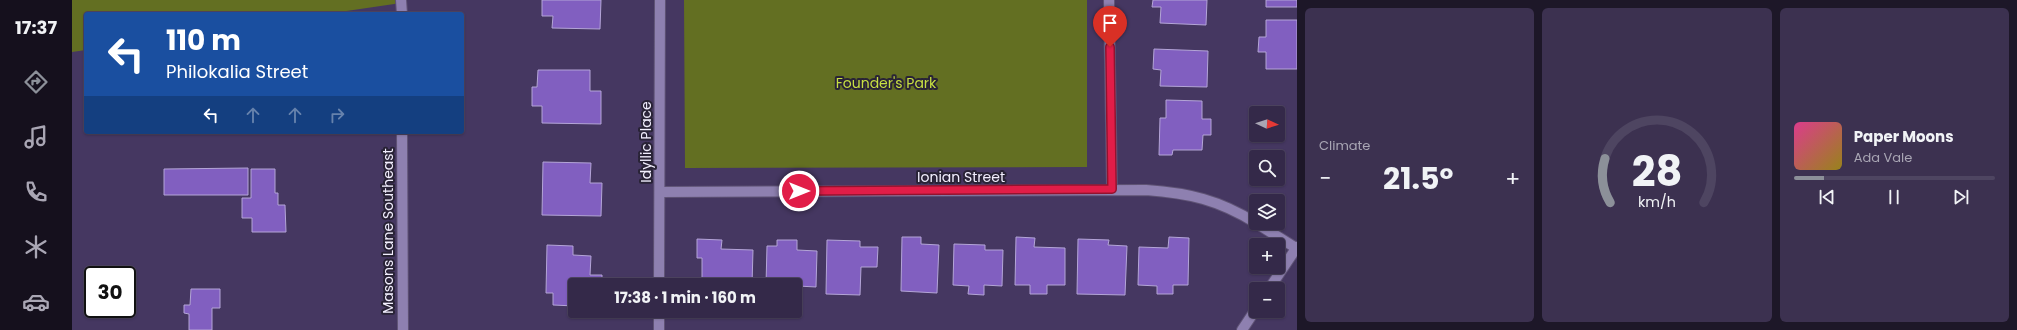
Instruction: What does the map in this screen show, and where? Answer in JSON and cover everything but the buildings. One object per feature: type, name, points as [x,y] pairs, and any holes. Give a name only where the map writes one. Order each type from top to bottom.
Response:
[{"type":"street","points":[[402,0],[402,12]]},
{"type":"street","name":"Idyllic Place","points":[[659,278],[660,0]]},
{"type":"street","points":[[1109,0],[1112,189]]},
{"type":"street","name":"Masons Lane Southeast","points":[[402,134],[403,330]]},
{"type":"street","name":"Ionian Street","points":[[660,192],[1112,189],[1182,192],[1227,206],[1249,219]]},
{"type":"street","name":"Ionian Street","points":[[1268,230],[1296,247]]},
{"type":"street","points":[[1274,282],[1296,247]]},
{"type":"street","points":[[659,318],[659,330]]},
{"type":"street","points":[[1242,330],[1250,318]]},
{"type":"green space","points":[[72,0],[401,0],[401,3],[340,12],[84,12],[84,50],[72,52]]},
{"type":"green space","name":"Founder's Park","points":[[684,0],[1087,0],[1087,167],[685,168]]},
{"type":"route","points":[[799,191],[1063,191],[1112,189],[1110,47]]}]
